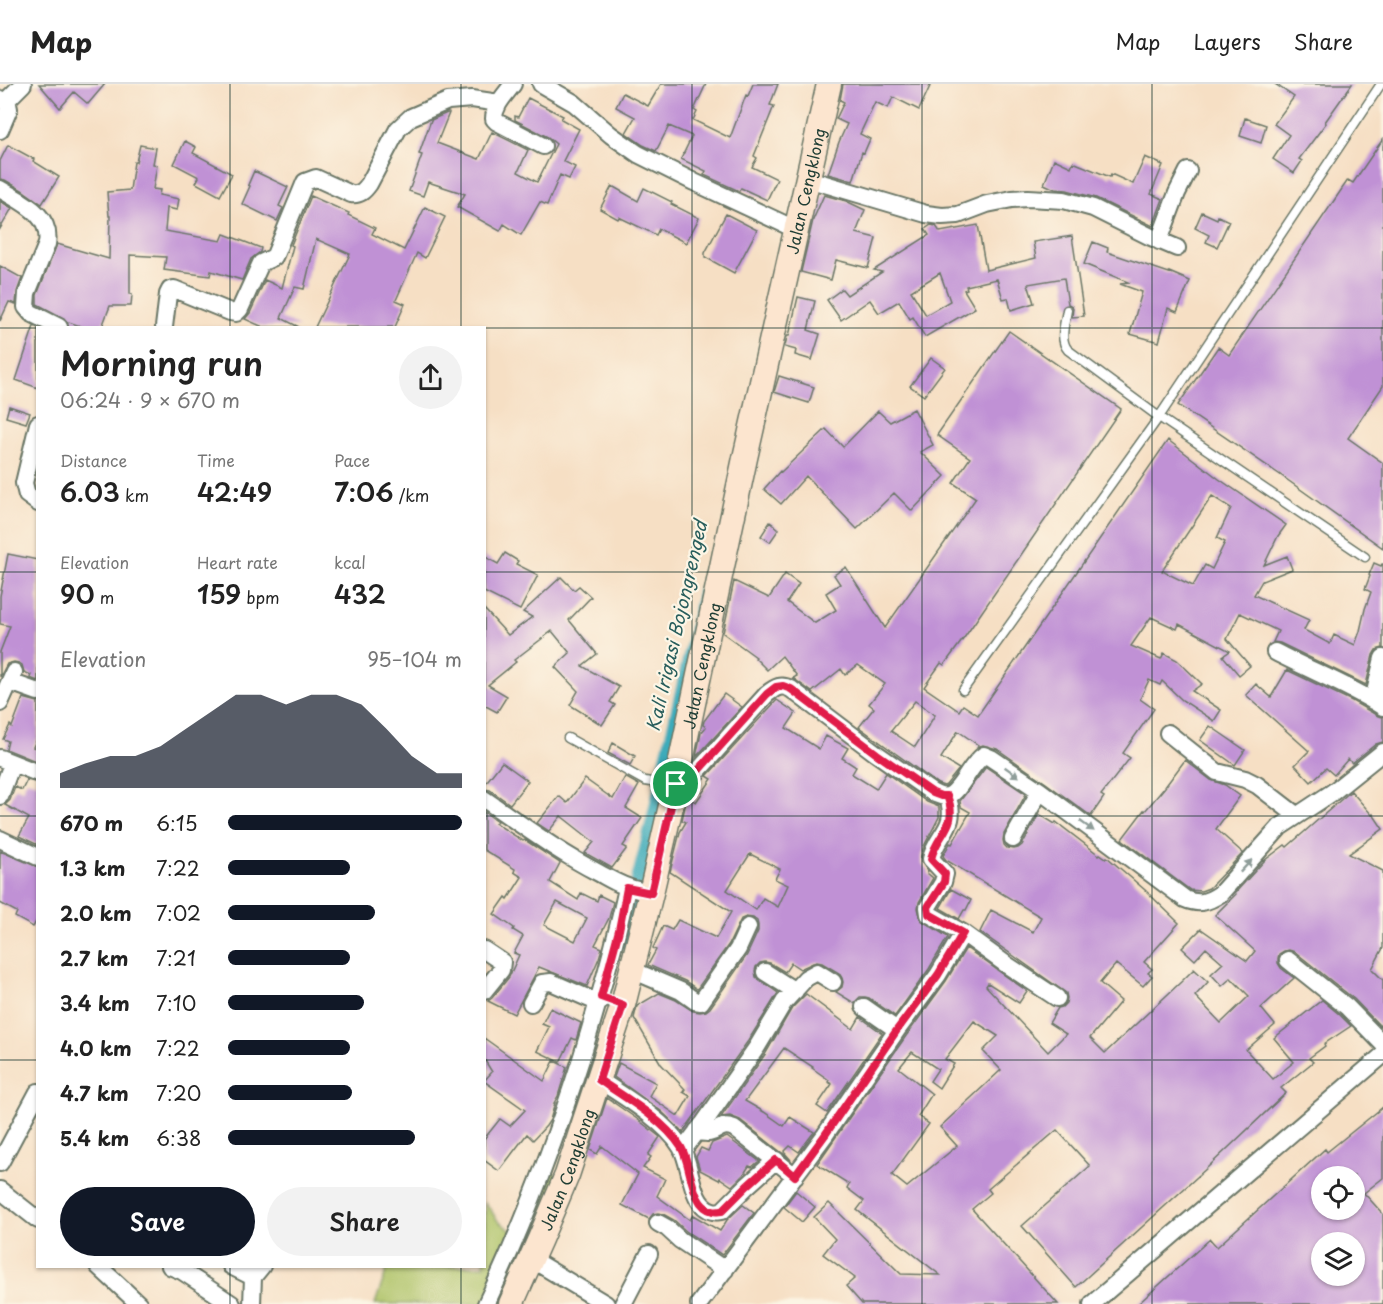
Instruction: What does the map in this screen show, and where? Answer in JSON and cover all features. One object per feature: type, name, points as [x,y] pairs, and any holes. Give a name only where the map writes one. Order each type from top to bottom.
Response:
[{"type":"main road","name":"Jalan Cengklong","points":[[511,1304],[531,1259],[555,1170],[579,1102],[599,1080],[609,1001],[632,970],[639,890],[672,785],[793,229],[808,179],[829,84]]},
{"type":"street","points":[[0,130],[9,109],[8,104],[3,101],[23,84]]},
{"type":"street","points":[[513,84],[499,103],[494,119],[543,146]]},
{"type":"street","points":[[542,84],[574,103],[611,135],[638,154],[793,229]]},
{"type":"street","points":[[164,326],[168,294],[174,289],[230,312],[240,309],[261,263],[275,255],[304,182],[316,178],[357,195],[369,184],[398,129],[411,117],[448,101],[472,99],[499,103]]},
{"type":"street","points":[[1159,241],[1188,171]]},
{"type":"street","points":[[808,179],[926,214],[942,216],[957,215],[987,204],[1012,199],[1064,200],[1093,208],[1177,248]]},
{"type":"street","points":[[0,189],[32,209],[45,222],[47,244],[27,293],[26,307],[31,313],[57,326]]},
{"type":"street","points":[[36,432],[24,483],[27,495],[36,502]]},
{"type":"street","points":[[1275,652],[1333,679],[1378,704],[1383,658]]},
{"type":"street","points":[[0,703],[12,677],[36,691]]},
{"type":"street","points":[[672,785],[684,783],[696,773],[767,694],[776,687],[783,686],[791,689],[877,754],[933,793],[941,796],[947,796],[955,791],[978,759],[984,755],[992,758],[1185,899],[1193,903],[1202,903],[1220,894],[1280,827],[1333,792],[1383,752]]},
{"type":"street","points":[[1168,733],[1217,772],[1245,779],[1257,785],[1296,815]]},
{"type":"street","points":[[0,796],[6,761],[36,772]]},
{"type":"street","points":[[1013,839],[1040,791]]},
{"type":"street","points":[[947,796],[950,803],[949,826],[932,853],[931,859],[945,874],[944,882],[928,907],[929,914],[963,933],[1057,998]]},
{"type":"street","points":[[486,800],[577,862],[639,890],[619,930],[609,1001],[579,1102]]},
{"type":"street","points":[[0,839],[36,856]]},
{"type":"street","points":[[632,970],[701,1002],[738,949],[748,927]]},
{"type":"street","points":[[699,1304],[825,1135],[938,975],[963,933]]},
{"type":"street","points":[[486,951],[502,962],[501,970],[486,989]]},
{"type":"street","points":[[1288,960],[1347,1007],[1383,1044]]},
{"type":"street","points":[[765,972],[795,991]]},
{"type":"street","points":[[683,1149],[757,1047],[784,1002],[806,978],[817,972],[833,982]]},
{"type":"street","points":[[531,1003],[542,983],[551,982],[609,1001]]},
{"type":"street","points":[[864,1007],[897,1030]]},
{"type":"street","points":[[1092,1304],[1383,1055]]},
{"type":"street","points":[[599,1080],[642,1109],[676,1140],[683,1149],[693,1188],[700,1203],[712,1211],[722,1211],[776,1160]]},
{"type":"street","points":[[0,1162],[36,1096]]},
{"type":"street","points":[[697,1131],[706,1134],[715,1132],[721,1127],[730,1126],[795,1176]]},
{"type":"street","points":[[486,1304],[510,1251],[555,1170]]},
{"type":"street","points":[[0,1190],[36,1218]]},
{"type":"street","points":[[657,1223],[725,1270]]},
{"type":"street","points":[[623,1304],[649,1254]]},
{"type":"street","points":[[531,1259],[606,1304]]},
{"type":"street","points":[[100,1268],[139,1304]]},
{"type":"street","points":[[175,1268],[232,1304]]},
{"type":"street","points":[[240,1268],[257,1272],[252,1304]]},
{"type":"lane","points":[[963,690],[1159,417],[1381,84]]},
{"type":"lane","points":[[1067,310],[1063,338],[1068,350],[1159,417],[1365,558]]},
{"type":"lane","points":[[568,738],[650,783],[672,785]]},
{"type":"green space","points":[[541,1167],[558,1175],[500,1304],[375,1304],[387,1268],[486,1268],[486,1203],[498,1221],[513,1232]]},
{"type":"building","points":[[39,84],[105,84],[88,104],[74,92],[60,108]]},
{"type":"building","points":[[661,84],[706,84],[694,110],[697,112],[693,120],[730,138],[746,95],[748,96],[753,84],[778,84],[770,105],[774,106],[754,156],[757,158],[752,167],[777,179],[767,200],[741,188],[739,191],[704,175],[706,171],[681,159],[692,136],[669,126],[656,151],[626,133],[635,117],[616,107],[623,93],[648,106]]},
{"type":"building","points":[[843,84],[931,84],[919,110],[893,97],[888,108],[875,102],[860,134],[870,139],[864,153],[862,152],[853,181],[828,174],[847,124],[836,119],[844,102],[840,100]]},
{"type":"building","points":[[1275,84],[1352,84],[1299,159],[1302,161],[1294,173],[1273,159],[1289,135],[1274,124],[1294,97]]},
{"type":"building","points":[[528,98],[563,116],[561,119],[579,129],[563,161],[575,167],[569,179],[560,175],[547,205],[540,202],[521,235],[504,224],[500,231],[457,207],[465,194],[428,182],[423,196],[409,191],[431,120],[447,113],[449,113],[437,143],[479,159],[492,132],[528,150],[518,172],[537,182],[556,144],[548,137],[515,120],[515,116],[518,117]]},
{"type":"building","points":[[1245,118],[1266,125],[1261,143],[1240,136]]},
{"type":"building","points":[[1383,139],[1383,386],[1348,438],[1383,463],[1383,548],[1178,405],[1218,347],[1229,355],[1348,180],[1353,183]]},
{"type":"building","points":[[185,141],[196,147],[193,153],[232,174],[220,196],[196,183],[199,177],[174,164]]},
{"type":"building","points":[[8,145],[34,159],[33,161],[59,177],[42,204],[22,190],[0,179],[0,161]]},
{"type":"building","points":[[140,145],[156,148],[153,164],[157,165],[153,189],[160,190],[159,195],[179,199],[177,210],[167,208],[165,231],[221,241],[224,234],[261,248],[260,252],[251,259],[242,280],[211,271],[210,276],[164,270],[166,257],[130,255],[131,306],[110,306],[102,326],[80,326],[68,323],[64,318],[37,304],[37,295],[57,244],[109,259],[110,216],[107,192],[130,190],[134,162],[136,162]]},
{"type":"building","points":[[1145,157],[1163,165],[1151,194],[1163,199],[1153,226],[1096,198],[1055,189],[1044,184],[1054,159],[1071,167],[1073,162],[1110,177],[1111,174],[1133,184]]},
{"type":"building","points":[[254,171],[288,187],[279,206],[283,208],[277,221],[242,204]]},
{"type":"building","points":[[612,186],[638,201],[644,188],[699,218],[686,243],[659,229],[656,235],[600,209]]},
{"type":"building","points":[[824,195],[846,201],[865,210],[856,233],[876,238],[868,268],[836,260],[831,280],[801,272],[813,220]]},
{"type":"building","points":[[311,196],[375,228],[372,234],[404,250],[425,207],[445,217],[425,258],[417,253],[396,300],[405,304],[395,326],[315,326],[350,254],[316,239],[304,289],[295,287],[281,318],[297,326],[261,326],[245,319],[265,280],[282,288],[293,246],[291,245]]},
{"type":"building","points":[[0,201],[12,208],[0,229]]},
{"type":"building","points":[[1202,212],[1217,219],[1218,216],[1229,221],[1217,247],[1206,242],[1209,235],[1195,228]]},
{"type":"building","points":[[726,214],[757,230],[734,273],[705,257]]},
{"type":"building","points":[[931,225],[936,226],[940,232],[978,225],[986,270],[1036,258],[1033,242],[1072,236],[1084,316],[1072,317],[1073,308],[1068,304],[1064,278],[1028,284],[1034,303],[1011,310],[1008,298],[1003,299],[997,279],[966,286],[967,289],[964,290],[975,308],[925,337],[913,317],[910,319],[899,301],[879,313],[870,300],[841,320],[827,300],[842,289],[847,295],[882,272],[874,270],[929,235],[925,229]],"holes":[[[940,273],[950,301],[926,315],[911,291]]]},
{"type":"building","points":[[1093,242],[1108,248],[1107,252],[1190,281],[1177,312],[1168,308],[1159,342],[1130,334],[1142,292],[1120,284],[1130,283],[1084,264]]},
{"type":"building","points":[[0,266],[22,278],[16,304],[9,302],[0,321]]},
{"type":"building","points":[[798,297],[815,301],[808,330],[820,334],[812,360],[795,355],[796,350],[785,347]]},
{"type":"building","points":[[34,326],[36,327],[36,387],[16,380]]},
{"type":"building","points":[[1009,331],[1121,409],[964,638],[944,665],[941,663],[924,687],[959,711],[963,705],[978,715],[1168,440],[1219,479],[1286,525],[1264,565],[1287,556],[1292,569],[1262,581],[1254,595],[1309,620],[1304,630],[1330,644],[1334,635],[1355,645],[1371,592],[1365,589],[1369,575],[1374,563],[1381,566],[1383,564],[1383,648],[1376,650],[1373,655],[1366,685],[1280,643],[1273,642],[1278,631],[1240,613],[1227,639],[1250,666],[1239,675],[1223,656],[1230,651],[1179,624],[1177,629],[1151,617],[1131,646],[1161,659],[1164,653],[1177,660],[1202,684],[1192,691],[1221,710],[1214,721],[1182,700],[1162,681],[1160,685],[1149,680],[1140,699],[1154,709],[1123,753],[1130,758],[1101,795],[1104,797],[1091,816],[997,749],[983,745],[977,747],[978,745],[958,731],[941,758],[959,769],[946,785],[938,784],[859,727],[874,708],[869,704],[885,684],[858,665],[845,675],[841,669],[812,692],[793,678],[797,676],[782,656],[767,670],[756,657],[723,633],[734,581],[769,598],[785,574],[799,584],[787,602],[815,623],[836,610],[826,593],[840,584],[834,575],[846,567],[885,628],[976,498],[953,483],[970,458],[937,435]],"holes":[[[1212,496],[1231,508],[1217,538],[1225,542],[1212,569],[1205,565],[1193,586],[1162,571]],[[915,701],[935,715],[915,747],[891,731]]]},
{"type":"building","points":[[931,358],[945,368],[924,396],[910,386]]},
{"type":"building","points":[[779,376],[814,387],[809,403],[774,392]]},
{"type":"building","points":[[9,406],[30,413],[26,423],[6,417]]},
{"type":"building","points":[[914,409],[933,445],[920,452],[945,476],[912,511],[894,493],[857,529],[806,476],[781,504],[764,489],[780,471],[826,429],[843,447],[878,411],[890,422]]},
{"type":"building","points":[[770,522],[779,529],[770,542],[761,536]]},
{"type":"building","points":[[505,553],[518,561],[516,564],[538,575],[520,610],[486,593],[486,557],[498,564]]},
{"type":"building","points":[[8,554],[36,560],[36,680],[24,672],[22,665],[14,662],[7,664],[0,677],[0,652],[10,626],[0,624],[0,596]]},
{"type":"building","points":[[561,577],[574,590],[579,586],[591,597],[569,620],[597,654],[582,666],[619,687],[610,702],[615,705],[602,725],[570,705],[578,691],[555,667],[570,653],[552,631],[514,660],[516,662],[488,685],[507,696],[497,712],[486,706],[486,611],[508,635],[532,617],[523,612]]},
{"type":"building","points":[[1287,670],[1383,717],[1383,742],[1376,744],[1352,763],[1348,759],[1334,775],[1326,768],[1311,782],[1295,765],[1309,751],[1246,695],[1256,684],[1271,697]]},
{"type":"building","points":[[724,694],[742,707],[696,757],[701,733],[706,727],[703,725],[704,721]]},
{"type":"building","points":[[23,698],[36,701],[36,741],[33,747],[36,748],[36,761],[6,749],[8,741],[3,739],[10,725],[12,727]]},
{"type":"building","points":[[777,700],[796,713],[786,728],[819,749],[826,736],[848,748],[842,758],[856,767],[852,774],[876,789],[886,773],[927,802],[939,807],[939,817],[921,856],[921,862],[928,871],[927,873],[933,878],[918,908],[921,920],[948,937],[929,969],[895,1016],[869,998],[860,997],[854,1003],[836,992],[842,987],[842,978],[839,973],[822,963],[813,963],[800,969],[791,963],[785,972],[770,963],[760,963],[756,967],[756,977],[778,993],[748,1041],[683,1132],[661,1111],[614,1077],[619,1063],[656,1083],[649,1096],[678,1116],[690,1096],[683,1092],[685,1089],[661,1064],[634,1018],[637,1006],[659,993],[693,1011],[706,1011],[747,955],[758,931],[757,921],[753,918],[741,919],[729,944],[697,989],[685,981],[648,965],[656,950],[653,948],[663,926],[672,930],[678,920],[716,938],[731,912],[670,872],[680,832],[686,822],[682,820],[686,802],[689,798],[696,802],[712,779],[707,776]],"holes":[[[750,854],[780,869],[775,879],[788,885],[778,907],[763,898],[756,910],[727,890]]]},
{"type":"building","points":[[1210,726],[1245,750],[1235,765],[1200,740]]},
{"type":"building","points":[[613,743],[635,756],[630,765],[608,753]]},
{"type":"building","points":[[1185,760],[1211,780],[1225,785],[1240,796],[1216,829],[1243,853],[1209,888],[1201,891],[1190,890],[1122,839]]},
{"type":"building","points":[[502,762],[528,781],[510,804],[486,789],[486,782]]},
{"type":"building","points":[[986,767],[1026,794],[1004,834],[1004,845],[1007,848],[1014,849],[1022,845],[1039,814],[1055,824],[1056,822],[1099,855],[1107,857],[1179,923],[1144,962],[1152,969],[1148,973],[1152,976],[1143,986],[1116,964],[1100,983],[1121,1001],[1090,1038],[1105,1053],[1194,969],[1208,982],[1195,996],[1221,1023],[1249,996],[1231,978],[1222,986],[1211,974],[1223,963],[1206,948],[1195,960],[1182,948],[1201,929],[1247,961],[1255,951],[1215,915],[1265,860],[1285,845],[1287,847],[1351,791],[1373,814],[1383,829],[1349,854],[1383,871],[1383,948],[1372,969],[1383,980],[1383,1022],[1380,1026],[1354,999],[1295,952],[1284,951],[1279,954],[1278,963],[1294,978],[1261,1008],[1275,1025],[1246,1050],[1273,1079],[1294,1062],[1274,1038],[1322,1000],[1351,1026],[1324,1044],[1325,1046],[1309,1058],[1313,1062],[1281,1088],[1286,1093],[1076,1287],[1022,1226],[1090,1166],[1057,1130],[988,1189],[991,1193],[972,1209],[1058,1304],[862,1304],[846,1286],[855,1278],[823,1254],[835,1239],[814,1217],[829,1203],[901,1274],[940,1275],[857,1210],[864,1201],[847,1188],[849,1184],[817,1164],[946,981],[966,948],[1027,991],[1019,1003],[988,983],[986,986],[1048,1052],[1066,1034],[1049,1023],[1058,1008],[1066,1003],[1066,993],[980,932],[991,910],[1033,932],[1041,917],[946,860],[943,856],[970,812],[961,807],[960,801]],"holes":[[[974,1021],[998,1036],[983,1051],[1001,1070],[940,1127],[957,1146],[907,1187],[892,1175],[929,1124],[918,1116],[932,1094],[899,1068],[912,1052],[938,1069],[930,1081],[939,1088],[954,1064],[945,1059]]]},
{"type":"building","points":[[625,777],[639,785],[626,808],[642,818],[623,846],[627,848],[612,868],[585,853],[594,842],[561,816],[549,831],[537,823],[559,796],[567,803],[585,779],[613,799]]},
{"type":"building","points":[[27,780],[36,782],[36,844],[19,836],[29,818],[5,805],[10,800],[15,787],[22,790]]},
{"type":"building","points":[[486,813],[497,821],[495,823],[560,863],[550,882],[578,900],[581,893],[597,901],[599,895],[613,902],[609,918],[595,945],[602,948],[587,986],[539,967],[514,1014],[488,1001],[509,977],[519,955],[514,953],[523,936],[494,914],[506,897],[508,899],[522,877],[514,872],[515,869],[486,851]],"holes":[[[557,902],[587,918],[575,941],[544,925]]]},
{"type":"building","points":[[0,851],[36,866],[36,922],[33,927],[15,917],[17,912],[0,903]]},
{"type":"building","points":[[951,889],[971,900],[959,919],[940,908]]},
{"type":"building","points":[[806,994],[853,1029],[860,1017],[882,1033],[827,1113],[817,1106],[832,1084],[813,1067],[784,1048],[745,1101],[784,1126],[790,1117],[814,1132],[799,1152],[790,1146],[784,1152],[791,1160],[740,1120],[730,1116],[721,1117],[766,1053],[792,1008]]},
{"type":"building","points":[[550,1008],[581,1023],[576,1040],[572,1038],[560,1062],[537,1051],[549,1027],[542,1024]]},
{"type":"building","points":[[486,1039],[544,1081],[554,1061],[567,1067],[550,1120],[533,1140],[527,1134],[499,1171],[486,1161],[486,1136],[500,1119],[510,1126],[525,1110],[486,1082],[486,1079],[492,1072],[486,1062]]},
{"type":"building","points":[[607,1098],[660,1137],[648,1155],[651,1157],[643,1168],[665,1179],[657,1196],[690,1220],[693,1215],[720,1231],[727,1220],[743,1205],[754,1213],[722,1255],[663,1214],[653,1214],[649,1219],[622,1205],[638,1174],[602,1146],[597,1154],[590,1150]]},
{"type":"building","points":[[1383,1107],[1383,1178],[1365,1192],[1365,1166],[1311,1166],[1311,1220],[1365,1220],[1365,1194],[1383,1214],[1383,1304],[1138,1304],[1210,1239],[1217,1247],[1325,1149],[1327,1152]]},
{"type":"building","points":[[727,1137],[759,1161],[752,1167],[749,1166],[732,1186],[700,1170],[696,1157],[701,1148],[708,1151],[712,1143]]},
{"type":"building","points":[[796,1191],[815,1207],[802,1222],[784,1207]]},
{"type":"waterway","name":"Kali Irigasi Bojongrenged","points":[[622,942],[653,822],[705,592]]},
{"type":"route","points":[[783,686],[791,689],[933,793],[947,796],[950,803],[949,826],[932,853],[931,859],[945,874],[944,882],[928,907],[929,914],[934,918],[963,933],[938,975],[795,1176],[776,1160],[722,1211],[712,1211],[700,1203],[693,1188],[683,1149],[663,1126],[599,1080],[623,1005],[601,997],[619,930],[627,888],[651,893],[676,784],[684,783],[696,773],[767,694],[776,687],[783,686]]}]
